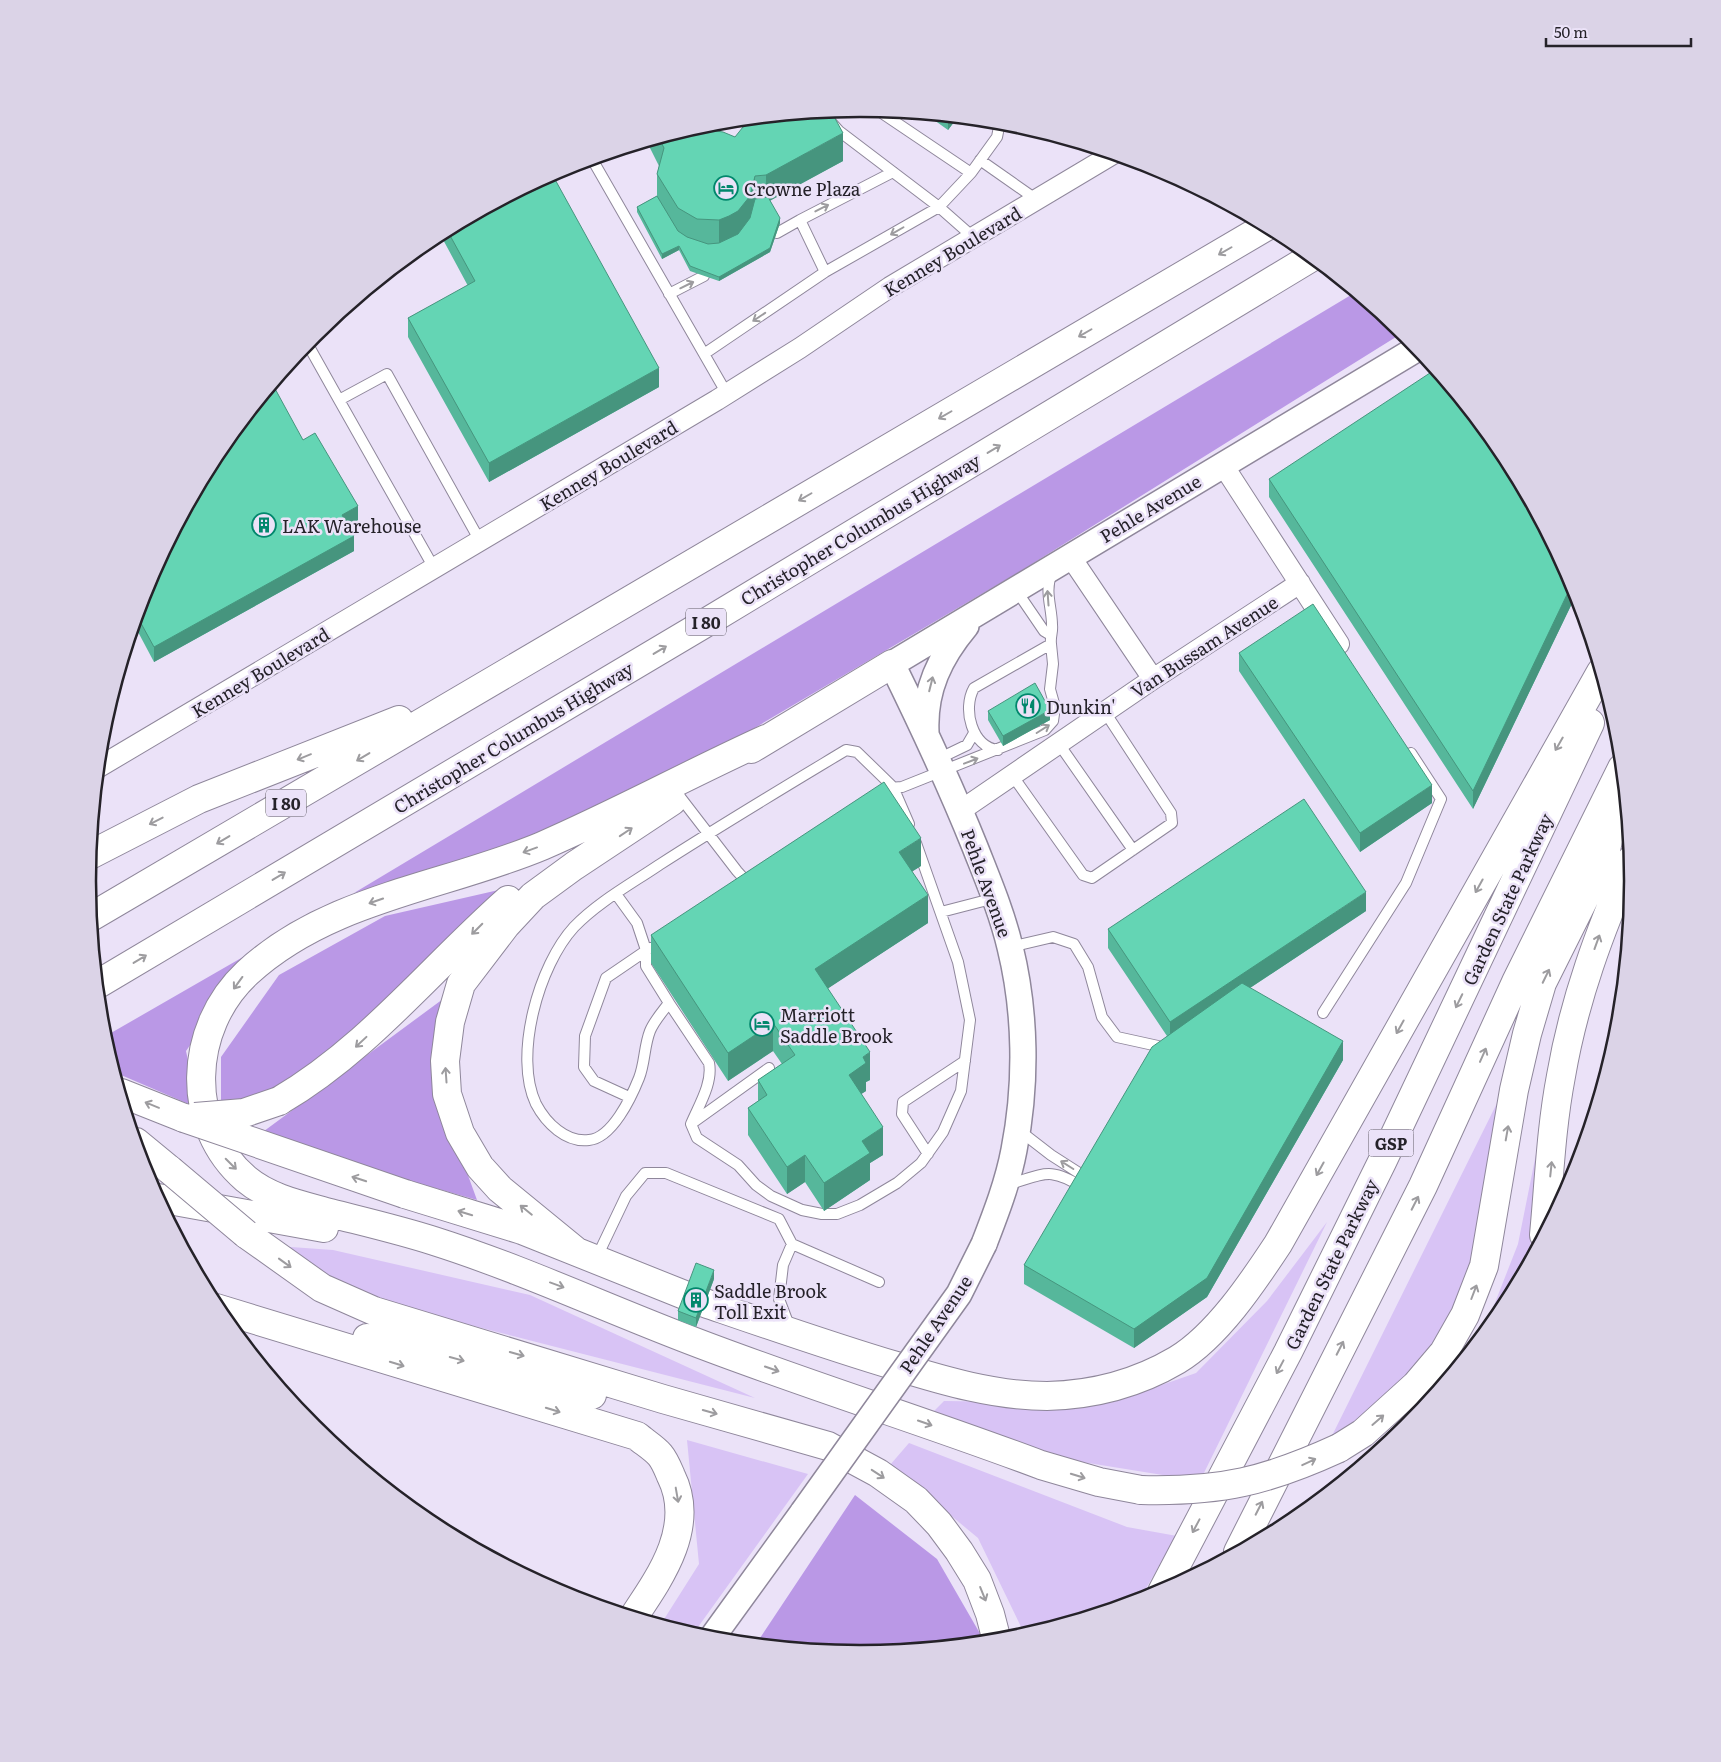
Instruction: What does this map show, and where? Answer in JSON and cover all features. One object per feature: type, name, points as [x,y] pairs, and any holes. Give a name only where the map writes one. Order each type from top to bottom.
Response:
[{"type":"highway","name":"I 80","points":[[97,913],[1261,230]]},
{"type":"highway","name":"Christopher Columbus Highway","points":[[103,981],[709,620],[1306,261]]},
{"type":"highway","points":[[586,1256],[500,1189],[480,1167],[460,1133],[447,1094],[445,1061],[450,1022],[461,984],[506,925],[533,896],[675,790],[892,664]]},
{"type":"highway","points":[[127,1095],[184,1118],[405,1194],[522,1230],[696,1300],[792,1333],[938,1379],[993,1391],[1047,1396],[1094,1392],[1141,1378],[1178,1359],[1211,1331],[1248,1290],[1278,1244],[1597,678]]},
{"type":"highway","points":[[97,851],[199,799],[480,688]]},
{"type":"highway","name":"Garden State Parkway","points":[[1168,1580],[1288,1352],[1382,1162],[1557,795],[1602,696]]},
{"type":"highway","name":"GSP","points":[[1242,1543],[1423,1186],[1516,982],[1618,778]]},
{"type":"highway","points":[[675,790],[639,802],[539,847],[360,906],[318,925],[275,950],[244,976],[220,1008],[204,1043],[200,1080],[208,1123],[222,1154],[248,1181],[274,1197],[434,1240],[576,1292],[681,1337],[1041,1465],[1099,1482],[1142,1490],[1216,1488],[1256,1480],[1294,1469],[1339,1448],[1363,1433],[1416,1385],[1444,1352],[1465,1315],[1484,1266],[1514,1090],[1527,1034],[1542,983],[1604,859],[1619,786]]},
{"type":"highway","points":[[184,1118],[244,1113],[280,1102],[313,1082],[346,1056],[413,994],[495,911],[541,870],[639,802]]},
{"type":"highway","points":[[1546,1220],[1560,1078],[1571,1027],[1584,976],[1625,874]]},
{"type":"highway","points":[[145,1150],[246,1234],[322,1288],[374,1311],[663,1399],[828,1446],[878,1473],[916,1500],[939,1524],[959,1551],[977,1580],[996,1633]]},
{"type":"highway","points":[[166,1199],[291,1221],[511,1268]]},
{"type":"highway","points":[[218,1294],[332,1330],[421,1350],[604,1398],[663,1399]]},
{"type":"highway","points":[[229,1312],[637,1436],[661,1456],[675,1484],[680,1510],[675,1545],[661,1576],[637,1611]]},
{"type":"street","name":"Kenney Boulevard","points":[[106,763],[727,394],[890,287],[1107,157]]},
{"type":"street","name":"Pehle Avenue","points":[[716,1632],[959,1294],[984,1244],[1005,1185],[1017,1129],[1021,1100],[1023,1049],[1019,996],[1010,947],[995,898],[941,765],[892,664],[1411,352]]},
{"type":"street","points":[[1222,465],[1349,660]]},
{"type":"street","points":[[1064,560],[1153,679]]},
{"type":"street","name":"Van Bussam Avenue","points":[[960,811],[1153,679],[1300,583]]},
{"type":"street","points":[[926,732],[925,711],[934,675],[951,644],[977,613]]},
{"type":"lane","points":[[827,118],[839,131],[939,207],[973,237]]},
{"type":"lane","points":[[887,118],[971,173]]},
{"type":"lane","points":[[704,354],[825,272],[939,207],[971,173],[997,137],[999,129]]},
{"type":"lane","points":[[980,160],[1037,200]]},
{"type":"lane","points":[[595,165],[727,394]]},
{"type":"lane","points":[[777,233],[893,172]]},
{"type":"lane","points":[[800,220],[825,272]]},
{"type":"lane","points":[[669,294],[704,276]]},
{"type":"lane","points":[[311,350],[434,568]]},
{"type":"lane","points":[[339,400],[387,374],[480,541]]},
{"type":"lane","points":[[941,765],[999,750],[1045,730],[1053,721],[1055,706],[1050,689],[1053,664],[1050,639],[1053,627],[1048,590],[1050,576],[1064,560]]},
{"type":"lane","points":[[1015,590],[1050,639]]},
{"type":"lane","points":[[999,750],[990,749],[981,744],[974,734],[968,697],[974,688],[1050,639]]},
{"type":"lane","points":[[1012,775],[1083,875],[1092,878],[1172,823],[1171,813],[1105,712]]},
{"type":"lane","points":[[880,790],[902,787],[941,765],[967,744],[974,734]]},
{"type":"lane","points":[[1323,1013],[1406,882],[1441,799],[1403,742]]},
{"type":"lane","points":[[1059,744],[1133,850]]},
{"type":"lane","points":[[616,894],[636,923],[646,950],[646,966],[709,1063],[710,1071],[691,1124],[697,1138],[738,1165],[756,1185],[771,1196],[802,1210],[822,1214],[838,1214],[860,1204],[897,1183],[921,1163],[942,1132],[961,1092],[970,1020],[958,962],[921,854],[893,787],[857,752],[846,750],[708,834],[616,894],[574,927],[553,956],[538,996],[528,1036],[526,1073],[536,1104],[547,1120],[560,1132],[575,1140],[591,1140],[606,1132],[619,1118],[639,1078],[650,1029],[669,1003]]},
{"type":"lane","points":[[675,790],[743,883],[762,870]]},
{"type":"lane","points":[[941,912],[995,898]]},
{"type":"lane","points":[[1010,947],[1053,937],[1074,944],[1088,967],[1102,1017],[1117,1037],[1158,1046],[1166,1056]]},
{"type":"lane","points":[[629,1097],[594,1081],[584,1067],[585,1036],[606,978],[661,939]]},
{"type":"lane","points":[[928,1154],[902,1114],[903,1102],[965,1061]]},
{"type":"lane","points":[[691,1124],[769,1068]]},
{"type":"lane","points":[[1005,1185],[1047,1173],[1062,1175],[1094,1188],[1017,1129]]},
{"type":"lane","points":[[586,1256],[626,1196],[645,1172],[666,1173],[779,1220],[792,1244],[879,1282]]},
{"type":"lane","points":[[792,1244],[783,1265],[779,1299],[792,1333]]},
{"type":"shaded area","points":[[1351,295],[1396,337],[1019,572],[702,759],[531,844],[354,893]]},
{"type":"shaded area","points":[[503,889],[299,1085],[221,1108],[221,1057],[279,975],[385,916]]},
{"type":"shaded area","points":[[257,949],[186,1051],[198,1108],[121,1075],[112,1033]]},
{"type":"shaded area","points":[[443,999],[439,1096],[477,1200],[256,1137]]},
{"type":"shaded area","points":[[1503,1091],[1471,1279],[1432,1382],[1368,1447],[1312,1476]]},
{"type":"shaded area","points":[[1546,1104],[1530,1249],[1491,1313],[1518,1244]]},
{"type":"shaded area","points":[[1327,1222],[1200,1481],[1020,1452],[929,1416],[944,1401],[1110,1403],[1196,1373],[1267,1301]]},
{"type":"shaded area","points":[[277,1246],[333,1250],[530,1295],[755,1398],[373,1300]]},
{"type":"shaded area","points":[[687,1440],[808,1474],[698,1628],[664,1619],[699,1564]]},
{"type":"shaded area","points":[[909,1443],[1127,1527],[1177,1536],[1145,1590],[1106,1605],[1022,1628],[978,1538],[890,1465]]},
{"type":"shaded area","points":[[855,1495],[937,1559],[981,1636],[910,1644],[860,1645],[811,1644],[759,1639]]},
{"type":"building","points":[[835,118],[843,133],[766,175],[755,176],[750,196],[738,211],[729,216],[719,220],[697,219],[678,208],[657,174],[664,148],[662,143],[714,131],[735,137],[743,127],[761,123]]},
{"type":"building","points":[[556,181],[659,368],[489,463],[408,318],[475,281],[451,237],[478,219]]},
{"type":"building","points":[[657,196],[678,231],[687,237],[708,244],[719,243],[738,234],[750,218],[755,199],[768,197],[780,218],[770,248],[719,277],[690,266],[679,246],[662,254],[637,207]]},
{"type":"building","points":[[1431,372],[1467,416],[1496,456],[1546,543],[1568,592],[1473,791],[1269,479]]},
{"type":"building","name":"LAK Warehouse","points":[[276,390],[303,440],[315,433],[358,506],[342,515],[354,536],[154,647],[141,624],[154,589],[175,543],[225,456]]},
{"type":"building","points":[[1313,604],[1432,785],[1360,833],[1239,653]]},
{"type":"building","name":"Dunkin'","points":[[1035,683],[1050,710],[1003,736],[988,711]]},
{"type":"building","name":"Marriott Saddle Brook","points":[[884,782],[921,838],[899,852],[928,895],[815,969],[870,1052],[863,1057],[866,1063],[849,1075],[883,1127],[862,1141],[870,1153],[824,1183],[805,1155],[787,1167],[748,1108],[767,1095],[758,1080],[795,1055],[773,1023],[728,1053],[651,935]]},
{"type":"building","points":[[1304,799],[1366,892],[1170,1022],[1108,929]]},
{"type":"building","points":[[1242,983],[1343,1041],[1207,1278],[1134,1329],[1024,1265],[1152,1047]]},
{"type":"building","name":"Saddle Brook Toll Exit","points":[[696,1263],[714,1270],[696,1318],[678,1311]]},
{"type":"place","name":"Crowne Plaza","points":[[726,188]]},
{"type":"place","name":"LAK Warehouse","points":[[264,525]]},
{"type":"place","name":"Dunkin'","points":[[1028,706]]},
{"type":"place","name":"Marriott Saddle Brook","points":[[762,1024]]},
{"type":"place","name":"Saddle Brook Toll Exit","points":[[696,1300]]}]
